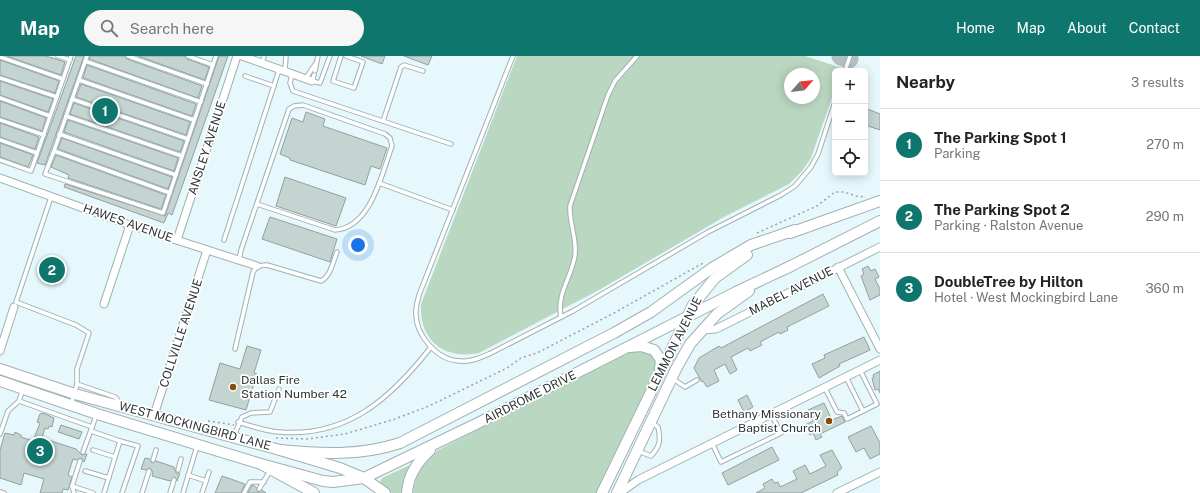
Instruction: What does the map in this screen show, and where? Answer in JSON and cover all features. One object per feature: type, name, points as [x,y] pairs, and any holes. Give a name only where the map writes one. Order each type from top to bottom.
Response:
[{"type":"main road","name":"LEMMON AVENUE","points":[[605,492],[686,317],[696,300],[715,278],[749,254],[796,230],[880,201]]},
{"type":"main road","name":"LEMMON AVENUE","points":[[618,493],[671,378],[683,356],[701,330],[726,307],[791,266],[880,221]]},
{"type":"main road","name":"AIRDROME DRIVE","points":[[280,450],[345,453],[382,449],[400,443],[444,422],[621,330],[651,312],[712,268],[740,251],[772,237],[796,230]]},
{"type":"main road","name":"AIRDROME DRIVE","points":[[261,464],[323,481],[333,482],[364,478],[438,443],[624,348],[791,266]]},
{"type":"main road","points":[[624,348],[641,346],[654,350],[661,360],[658,377]]},
{"type":"main road","name":"WEST MOCKINGBIRD LANE","points":[[0,369],[76,389],[102,401],[340,468],[364,478],[385,493]]},
{"type":"main road","name":"WEST MOCKINGBIRD LANE","points":[[0,381],[97,414],[261,464],[301,489],[314,493]]},
{"type":"main road","points":[[97,414],[102,401]]},
{"type":"main road","points":[[227,454],[233,437]]},
{"type":"main road","points":[[407,493],[409,478],[416,466],[438,443]]},
{"type":"street","name":"ANSLEY AVENUE","points":[[177,240],[237,56]]},
{"type":"street","points":[[242,56],[263,59],[282,70],[312,76]]},
{"type":"street","name":"HAWES AVENUE","points":[[0,178],[130,225],[257,266]]},
{"type":"street","points":[[104,304],[130,225]]},
{"type":"street","name":"MABEL AVENUE","points":[[701,330],[716,329],[880,247]]},
{"type":"street","name":"COLLVILLE AVENUE","points":[[154,415],[207,250]]},
{"type":"street","points":[[838,267],[880,349]]},
{"type":"street","points":[[0,351],[14,307]]},
{"type":"street","points":[[618,493],[638,480],[880,360]]},
{"type":"street","points":[[837,493],[880,472]]},
{"type":"lane","points":[[0,160],[31,171],[70,58],[58,56]]},
{"type":"lane","points":[[87,56],[46,174],[163,213],[216,56]]},
{"type":"lane","points":[[128,56],[207,84]]},
{"type":"lane","points":[[188,56],[213,64]]},
{"type":"lane","points":[[224,240],[274,86],[282,70],[286,56]]},
{"type":"lane","points":[[312,76],[318,56]]},
{"type":"lane","points":[[312,76],[320,83],[330,56]]},
{"type":"lane","points":[[341,56],[333,81],[354,88],[363,62],[347,56]]},
{"type":"lane","points":[[513,56],[419,295],[416,311],[417,322],[423,336],[431,347],[439,354],[461,361],[471,360],[491,353],[561,317],[729,221],[781,195],[795,186],[811,167],[818,154],[834,104]]},
{"type":"lane","points":[[561,317],[559,308],[560,298],[575,256],[574,235],[569,216],[570,206],[608,95],[615,81],[637,56]]},
{"type":"lane","points":[[846,68],[850,56]]},
{"type":"lane","points":[[0,57],[63,79]]},
{"type":"lane","points":[[85,62],[201,102]]},
{"type":"lane","points":[[312,76],[316,63]]},
{"type":"lane","points":[[383,121],[401,67],[404,65],[423,71]]},
{"type":"lane","points":[[292,73],[290,83],[293,91],[451,144]]},
{"type":"lane","points":[[245,76],[274,86]]},
{"type":"lane","points":[[0,78],[57,97]]},
{"type":"lane","points":[[79,80],[194,120]]},
{"type":"lane","points":[[0,98],[50,116]]},
{"type":"lane","points":[[72,99],[188,139]]},
{"type":"lane","points":[[238,260],[289,109],[294,106],[303,105],[385,134],[390,138],[392,146],[372,203],[355,222],[341,230],[335,230],[257,204]]},
{"type":"lane","points":[[66,116],[182,156]]},
{"type":"lane","points":[[0,120],[44,135]]},
{"type":"lane","points":[[59,134],[176,175]]},
{"type":"lane","points":[[0,140],[37,153]]},
{"type":"lane","points":[[54,151],[170,193]]},
{"type":"lane","points":[[379,183],[453,210]]},
{"type":"lane","points":[[51,197],[16,302],[76,325],[89,333],[77,369],[76,389],[71,405]]},
{"type":"lane","points":[[235,349],[253,272],[257,266],[267,265],[321,281],[325,279],[329,273],[337,252]]},
{"type":"lane","points":[[238,422],[268,431],[291,432],[328,427],[346,422],[377,405],[406,378],[431,347]]},
{"type":"lane","points":[[825,388],[837,412],[844,413],[847,419],[877,404],[860,370]]},
{"type":"lane","points":[[846,377],[863,411]]},
{"type":"lane","points":[[671,378],[685,386],[698,380]]},
{"type":"lane","points":[[0,434],[8,411],[19,401],[23,388]]},
{"type":"lane","points":[[76,389],[114,397],[127,408]]},
{"type":"lane","points":[[233,437],[238,422],[242,417],[250,413],[270,412],[280,389]]},
{"type":"lane","points":[[19,401],[104,435],[138,446],[122,493]]},
{"type":"lane","points":[[83,452],[97,414]]},
{"type":"lane","points":[[712,443],[721,462],[781,432],[772,414]]},
{"type":"lane","points":[[637,451],[651,456],[659,446],[660,439],[658,427],[651,422]]},
{"type":"lane","points":[[104,493],[120,441]]},
{"type":"lane","points":[[182,493],[198,445]]},
{"type":"lane","points":[[93,450],[115,457]]},
{"type":"lane","points":[[153,460],[156,450]]},
{"type":"lane","points":[[178,470],[181,459]]},
{"type":"lane","points":[[74,493],[72,486],[80,461]]},
{"type":"lane","points":[[85,470],[109,478]]},
{"type":"lane","points":[[259,489],[271,470]]},
{"type":"lane","points":[[142,493],[149,471]]},
{"type":"lane","points":[[202,493],[209,472]]},
{"type":"lane","points":[[188,475],[206,481]]},
{"type":"lane","points":[[170,493],[174,480]]},
{"type":"lane","points":[[244,493],[250,482],[264,482]]},
{"type":"lane","points":[[72,486],[93,493]]},
{"type":"lane","points":[[0,492],[4,493]]},
{"type":"green space","points":[[517,56],[805,56],[842,68],[832,68],[832,98],[811,158],[802,171],[789,184],[724,217],[599,290],[479,353],[455,354],[436,345],[429,338],[421,317],[421,304]]},
{"type":"green space","points":[[638,348],[647,349],[656,362],[655,371],[598,493],[413,493],[418,474],[428,460],[438,450]]},
{"type":"green space","points":[[412,464],[404,493],[392,493],[380,482],[382,478]]},
{"type":"building","points":[[7,56],[46,56],[65,62],[61,75]]},
{"type":"building","points":[[76,56],[84,56],[45,165],[37,163]]},
{"type":"building","points":[[90,56],[125,56],[127,59],[202,86],[198,98],[89,59]]},
{"type":"building","points":[[138,56],[185,56],[187,59],[209,67],[205,80]]},
{"type":"building","points":[[219,56],[228,56],[172,215],[168,213],[164,223],[64,187],[65,184],[165,216]]},
{"type":"building","points":[[361,56],[385,56],[382,64]]},
{"type":"building","points":[[404,56],[432,56],[428,65]]},
{"type":"building","points":[[0,60],[59,81],[55,93],[0,75]]},
{"type":"building","points":[[87,65],[196,104],[192,116],[83,78]]},
{"type":"building","points":[[0,81],[53,99],[48,112],[0,95]]},
{"type":"building","points":[[81,84],[190,122],[186,135],[76,97]]},
{"type":"building","points":[[0,101],[46,118],[42,131],[0,117]]},
{"type":"building","points":[[74,103],[184,141],[180,152],[70,114]]},
{"type":"building","points":[[868,109],[880,114],[880,130],[868,126]]},
{"type":"building","points":[[306,112],[325,119],[323,126],[387,148],[380,169],[371,166],[365,185],[290,160],[290,158],[280,154],[292,118],[303,122]]},
{"type":"building","points":[[68,120],[178,158],[174,171],[64,132]]},
{"type":"building","points":[[0,123],[39,137],[35,149],[0,137]]},
{"type":"building","points":[[62,138],[172,177],[168,189],[58,149]]},
{"type":"building","points":[[0,143],[33,155],[28,167],[0,157]]},
{"type":"building","points":[[56,155],[166,195],[161,209],[68,178],[69,175],[51,167]]},
{"type":"building","points":[[285,177],[346,198],[336,226],[276,206]]},
{"type":"building","points":[[270,217],[337,239],[330,262],[262,239]]},
{"type":"building","points":[[868,266],[871,271],[875,269],[879,277],[875,279],[880,289],[880,295],[870,300],[861,276],[864,274],[862,269]]},
{"type":"building","points":[[823,294],[829,306],[787,327],[788,330],[780,334],[779,332],[760,342],[762,345],[750,351],[748,348],[731,357],[737,370],[730,374],[725,364],[714,370],[719,381],[707,387],[703,381],[702,382],[694,368],[699,358],[719,346],[721,348]]},
{"type":"building","points":[[864,337],[870,350],[839,364],[840,366],[819,378],[812,364],[825,358],[824,355]]},
{"type":"building","name":"Dallas Fire Station Number 42","points":[[247,346],[261,350],[254,373],[257,374],[246,410],[209,400],[220,363],[240,369]]},
{"type":"building","points":[[880,371],[880,393],[878,389],[875,390],[872,378],[874,377],[873,375]]},
{"type":"building","points":[[747,395],[753,407],[744,412],[738,400]]},
{"type":"building","name":"Bethany Missionary Baptist Church","points":[[824,403],[832,420],[842,416],[845,422],[820,434],[822,437],[816,440],[813,433],[810,435],[805,425],[813,421],[808,410]]},
{"type":"building","points":[[43,413],[54,418],[52,427],[49,426],[48,429],[45,428],[42,438],[76,449],[82,455],[87,454],[84,462],[81,458],[77,460],[73,459],[68,475],[72,477],[69,487],[68,490],[63,489],[62,493],[40,493],[44,479],[24,473],[21,485],[0,478],[0,450],[5,433],[14,435],[15,432],[21,435],[21,437],[33,441],[40,423],[37,422],[40,414]]},
{"type":"building","points":[[61,425],[82,432],[79,439],[58,432]]},
{"type":"building","points":[[871,426],[880,443],[880,454],[870,459],[864,448],[856,452],[848,437]]},
{"type":"building","points":[[772,447],[779,460],[728,485],[722,473]]},
{"type":"building","points":[[832,450],[842,468],[837,472],[838,475],[801,493],[756,493],[765,488],[763,484],[772,479],[774,483],[778,482],[780,487],[797,479],[793,471],[805,465],[810,474],[826,466],[820,455]]},
{"type":"building","points":[[145,458],[150,459],[152,463],[156,461],[174,467],[176,473],[180,473],[177,481],[175,477],[170,481],[152,476],[153,472],[150,468],[146,470],[141,469]]},
{"type":"building","points":[[222,476],[245,484],[241,493],[215,493]]},
{"type":"building","points":[[252,485],[256,487],[258,492],[262,490],[266,493],[248,493]]},
{"type":"taxiway","points":[[841,56],[849,59]]},
{"type":"place","name":"The Parking Spot 1","points":[[105,111]]},
{"type":"place","name":"The Parking Spot 2","points":[[52,270]]},
{"type":"place","name":"Dallas Fire Station Number 42","points":[[233,387]]},
{"type":"place","name":"Bethany Missionary Baptist Church","points":[[829,421]]},
{"type":"place","name":"DoubleTree by Hilton","points":[[40,451]]}]
